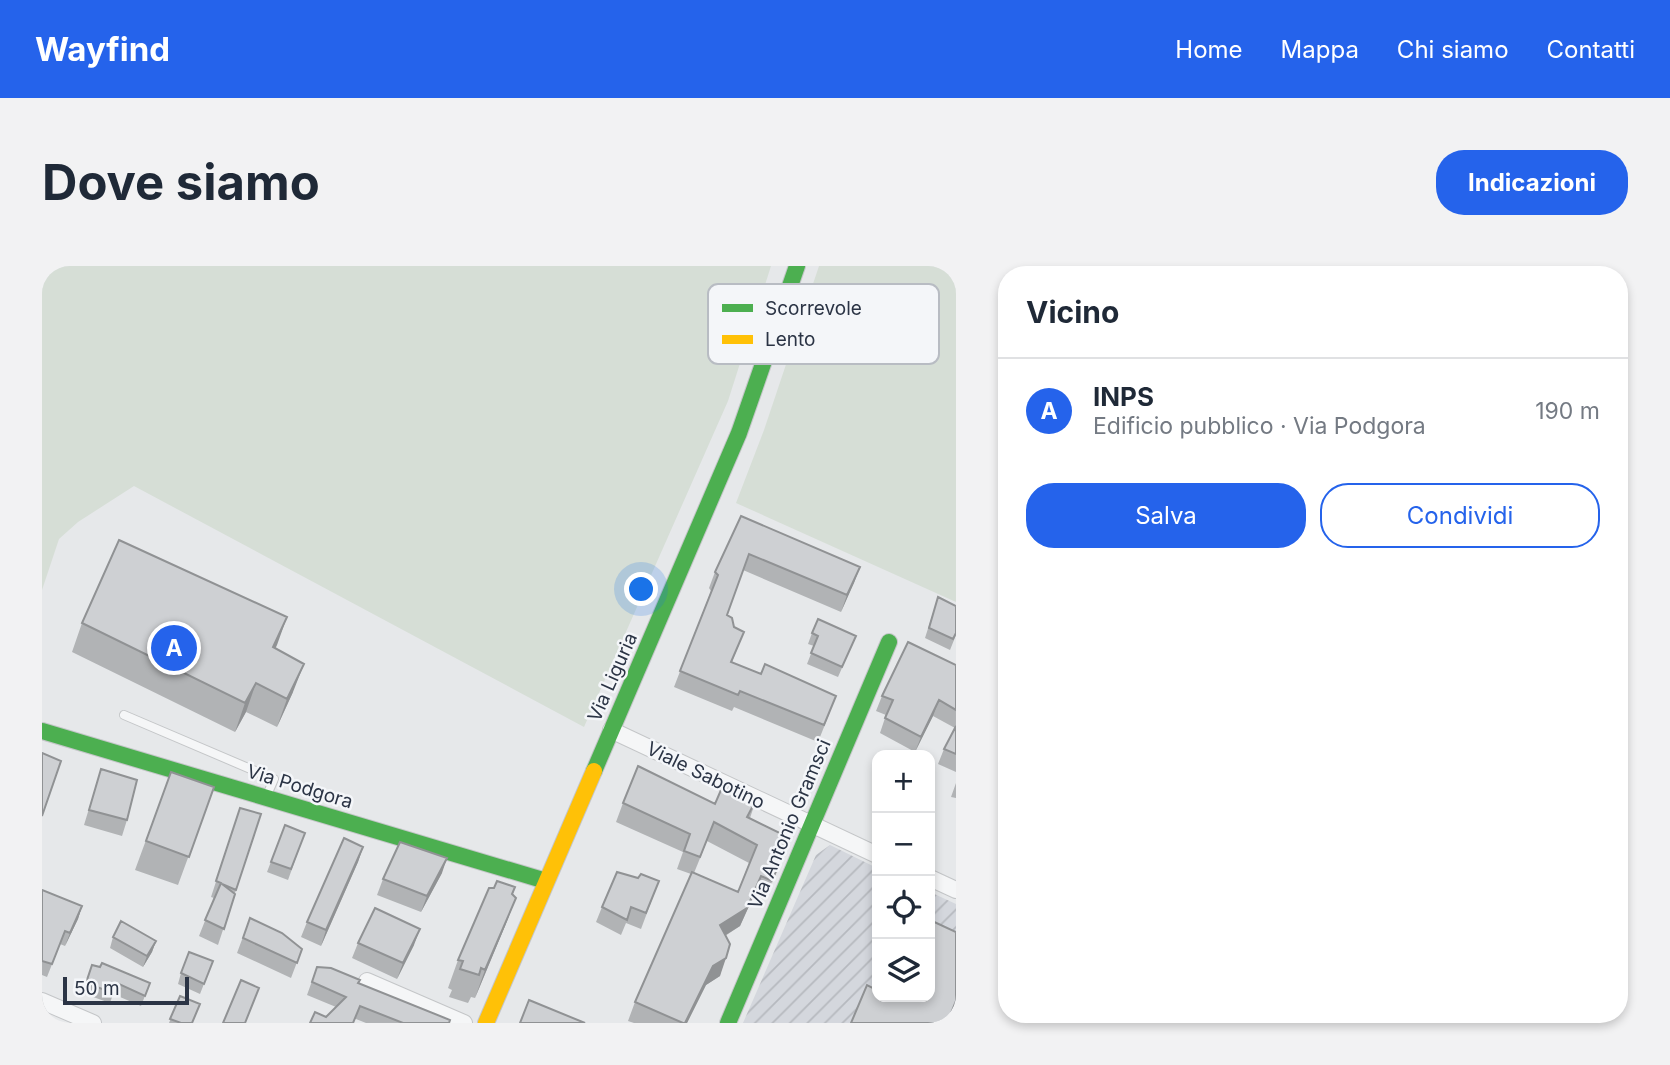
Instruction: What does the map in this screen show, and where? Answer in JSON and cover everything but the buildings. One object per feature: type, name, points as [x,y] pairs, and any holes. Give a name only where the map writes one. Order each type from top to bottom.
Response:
[{"type":"street","name":"Via Liguria","points":[[791,284],[797,266]]},
{"type":"street","name":"Via Liguria","points":[[486,1023],[739,433],[763,364]]},
{"type":"street","name":"Via Antonio Gramsci","points":[[727,1023],[889,642]]},
{"type":"street","name":"Viale Sabotino","points":[[611,730],[872,853]]},
{"type":"street","name":"Via Podgora","points":[[42,731],[546,881]]},
{"type":"street","points":[[935,880],[956,890]]},
{"type":"street","points":[[367,981],[464,1023]]},
{"type":"street","points":[[42,1001],[93,1023]]},
{"type":"lane","points":[[124,715],[274,779],[266,798]]},
{"type":"shaded area","points":[[42,266],[771,266],[765,284],[708,284],[708,364],[740,364],[728,401],[584,727],[134,486],[78,522],[59,539],[42,590]]},
{"type":"shaded area","points":[[819,266],[956,266],[956,602],[736,503],[786,364],[939,364],[939,284],[813,284]]},
{"type":"shaded area","points":[[830,845],[872,866],[872,1002],[935,1002],[935,894],[956,904],[956,1023],[743,1023],[816,855]]},
{"type":"traffic: fast","points":[[791,284],[797,266]]},
{"type":"traffic: fast","points":[[594,771],[739,433],[763,364]]},
{"type":"traffic: fast","points":[[728,1023],[889,642]]},
{"type":"traffic: fast","points":[[42,731],[546,881]]},
{"type":"traffic: slow","points":[[486,1023],[594,771]]},
{"type":"place","name":"INPS","points":[[174,648]]}]
